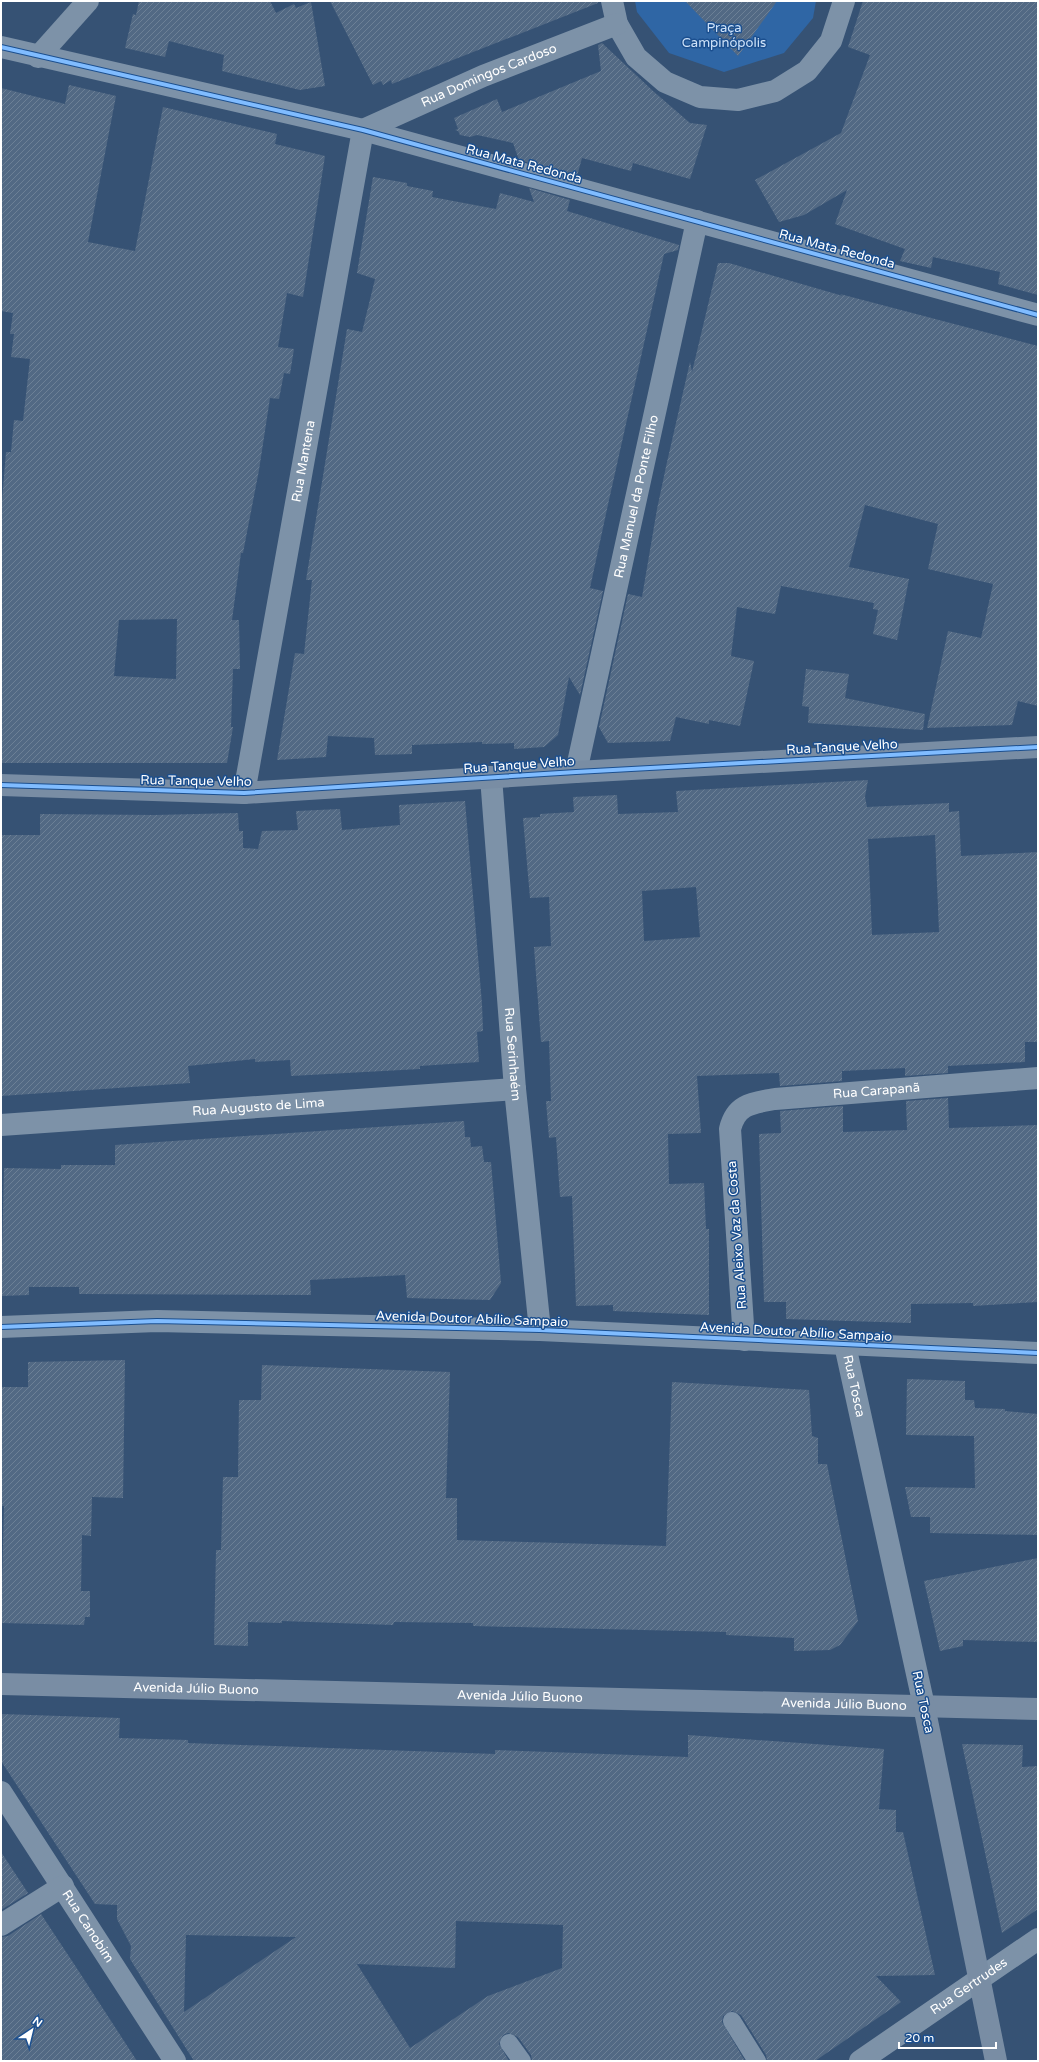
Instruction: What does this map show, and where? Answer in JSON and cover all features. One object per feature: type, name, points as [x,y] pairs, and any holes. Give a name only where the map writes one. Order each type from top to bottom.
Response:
[{"type":"street","points":[[38,57],[88,1]]},
{"type":"street","points":[[612,1],[617,24],[636,57],[665,82],[700,97],[738,100],[775,91],[807,71],[831,41],[844,1]]},
{"type":"street","name":"Rua Domingos Cardoso","points":[[363,130],[483,76],[617,24]]},
{"type":"street","name":"Rua Mata Redonda","points":[[1,48],[363,130],[1038,315]]},
{"type":"street","name":"Rua Mantena","points":[[244,793],[363,130]]},
{"type":"street","name":"Rua Manuel da Ponte Filho","points":[[576,772],[697,221]]},
{"type":"street","name":"Rua Tanque Velho","points":[[1,785],[244,793],[576,772],[1038,747]]},
{"type":"street","name":"Rua Serinhaém","points":[[491,777],[515,1089],[540,1330]]},
{"type":"street","name":"Rua Carapanã","points":[[730,1129],[732,1119],[739,1110],[750,1104],[769,1100],[1038,1078]]},
{"type":"street","name":"Rua Augusto de Lima","points":[[1,1125],[515,1089]]},
{"type":"street","name":"Rua Aleixo Vaz da Costa","points":[[730,1129],[744,1340]]},
{"type":"street","name":"Avenida Doutor Abílio Sampaio","points":[[1,1327],[157,1321],[540,1330],[1038,1353]]},
{"type":"street","name":"Rua Tosca","points":[[845,1345],[924,1706],[996,2061]]},
{"type":"street","name":"Avenida Júlio Buono","points":[[1,1684],[1038,1709]]},
{"type":"street","name":"Rua Canobim","points":[[1,1792],[63,1886],[172,2060]]},
{"type":"street","points":[[1,1925],[63,1886]]},
{"type":"street","name":"Rua Gertrudes","points":[[860,2061],[1038,1939]]},
{"type":"lane","points":[[732,2021],[757,2061]]},
{"type":"lane","points":[[509,2043],[522,2061]]},
{"type":"green space","name":"Praça Campinópolis","points":[[635,1],[816,1],[813,18],[784,53],[724,72],[669,53],[637,12]]},
{"type":"building","points":[[139,1],[270,1],[276,13],[294,4],[296,8],[311,2],[325,86],[300,90],[222,71],[224,55],[169,41],[165,57],[125,48],[133,14],[136,15]]},
{"type":"building","points":[[330,1],[597,1],[598,3],[392,84],[391,80],[383,85],[381,81],[373,85]]},
{"type":"building","points":[[685,1],[777,1],[738,56]]},
{"type":"building","points":[[863,1],[1038,1],[1038,295],[998,284],[1000,272],[933,257],[931,268],[900,261],[905,249],[835,224],[847,190],[804,215],[779,222],[755,180],[841,133],[870,55],[848,47]]},
{"type":"building","points":[[602,43],[653,91],[690,123],[707,125],[690,179],[633,163],[631,171],[582,158],[577,176],[519,160],[513,143],[477,135],[470,137],[460,135],[458,131],[455,130],[458,129],[454,118],[497,99],[502,112],[601,71],[598,45]]},
{"type":"building","points":[[69,85],[116,96],[88,242],[135,251],[163,107],[277,134],[275,144],[325,156],[303,297],[287,293],[278,347],[294,349],[290,374],[284,373],[279,399],[270,398],[259,470],[243,553],[241,553],[232,620],[239,620],[240,669],[233,669],[231,727],[233,727],[227,763],[1,763],[1,513],[6,452],[11,452],[14,420],[23,421],[30,359],[11,357],[14,334],[10,334],[13,313],[1,311],[1,88],[65,104]],"holes":[[[177,619],[176,679],[114,676],[119,620]]]},
{"type":"building","points":[[373,177],[407,183],[407,186],[433,191],[432,197],[496,209],[500,193],[534,202],[529,188],[570,200],[567,211],[679,245],[678,250],[664,254],[609,500],[590,588],[603,591],[580,695],[569,677],[558,735],[544,747],[514,749],[514,743],[482,744],[482,742],[412,745],[412,754],[375,755],[374,738],[328,736],[326,757],[277,760],[295,653],[304,654],[312,580],[306,580],[347,329],[362,332],[375,279],[357,273]]},
{"type":"building","points":[[718,263],[729,263],[843,296],[840,294],[1038,346],[1038,706],[1018,701],[1012,725],[927,728],[948,631],[981,638],[993,584],[928,569],[938,524],[865,505],[849,567],[909,579],[897,640],[873,634],[878,610],[873,609],[874,603],[781,586],[775,614],[737,607],[731,656],[754,661],[740,726],[709,720],[709,724],[676,717],[670,741],[608,743],[599,727],[628,594],[642,597],[657,509],[667,462],[690,362],[692,372]]},
{"type":"building","points":[[806,669],[849,674],[845,698],[925,714],[923,730],[808,723],[809,707],[802,706]]},
{"type":"building","points":[[868,780],[865,797],[867,807],[949,803],[949,812],[959,811],[961,856],[1038,852],[1038,1042],[1025,1042],[1025,1062],[948,1066],[948,1073],[905,1076],[905,1068],[842,1071],[842,1081],[780,1086],[779,1073],[697,1076],[701,1133],[668,1134],[669,1184],[704,1183],[706,1229],[709,1229],[709,1315],[613,1311],[613,1305],[576,1306],[572,1196],[560,1197],[556,1137],[549,1138],[546,1101],[551,1101],[549,1041],[541,1042],[534,947],[551,946],[549,897],[530,898],[523,818],[540,817],[540,814],[574,812],[573,797],[617,795],[618,814],[678,812],[676,791]],"holes":[[[935,835],[939,932],[872,935],[868,839]],[[696,887],[700,937],[644,941],[642,891]]]},
{"type":"building","points":[[465,801],[482,1004],[483,1031],[477,1032],[479,1062],[420,1066],[420,1069],[291,1076],[290,1060],[255,1062],[255,1059],[188,1066],[190,1083],[1,1096],[1,835],[40,835],[40,814],[155,815],[238,813],[239,831],[243,831],[243,848],[258,849],[262,831],[298,830],[296,811],[340,809],[342,830],[400,825],[399,805]]},
{"type":"building","points":[[948,1098],[949,1128],[1038,1125],[1038,1302],[973,1306],[973,1303],[911,1304],[911,1323],[786,1319],[786,1302],[764,1302],[759,1134],[781,1133],[780,1111],[843,1106],[843,1132],[907,1130],[906,1101]]},
{"type":"building","points":[[464,1121],[465,1137],[470,1137],[471,1147],[482,1146],[484,1162],[491,1162],[501,1283],[490,1300],[407,1298],[405,1275],[310,1280],[311,1295],[79,1294],[79,1287],[29,1287],[29,1295],[1,1296],[4,1168],[61,1169],[61,1165],[115,1165],[115,1145]]},
{"type":"building","points":[[125,1360],[123,1498],[92,1497],[91,1536],[82,1535],[81,1591],[90,1591],[90,1617],[85,1617],[84,1625],[1,1623],[4,1506],[1,1506],[1,1387],[28,1387],[28,1362]]},
{"type":"building","points":[[262,1365],[450,1372],[446,1498],[457,1498],[457,1540],[666,1546],[672,1382],[809,1390],[812,1436],[818,1438],[818,1464],[827,1464],[858,1621],[840,1645],[830,1650],[794,1651],[794,1638],[726,1635],[726,1632],[473,1626],[473,1623],[394,1622],[393,1625],[282,1621],[282,1623],[248,1622],[248,1646],[214,1645],[216,1550],[221,1550],[223,1477],[238,1477],[239,1400],[261,1400]]},
{"type":"building","points":[[907,1379],[965,1381],[965,1400],[974,1400],[975,1408],[1005,1409],[1005,1411],[1038,1414],[1038,1535],[930,1533],[930,1517],[911,1517],[905,1487],[975,1488],[974,1436],[906,1435]]},
{"type":"building","points":[[1038,1558],[1038,1642],[963,1640],[963,1646],[940,1651],[924,1581]]},
{"type":"building","points":[[1,1714],[120,1718],[119,1738],[188,1740],[188,1743],[495,1754],[495,1750],[688,1757],[688,1735],[884,1749],[879,1809],[896,1810],[896,1832],[903,1832],[935,1975],[876,1976],[901,2002],[815,2061],[767,2061],[766,2055],[741,2015],[732,2011],[723,2016],[722,2022],[745,2061],[532,2061],[531,2055],[518,2037],[508,2033],[503,2035],[499,2044],[509,2061],[194,2061],[130,1959],[131,1946],[117,1919],[117,1905],[95,1904],[1,1761]],"holes":[[[456,1921],[563,1925],[562,1968],[488,1996],[410,2048],[357,1964],[455,1968]],[[186,1935],[296,1937],[184,2012]]]},
{"type":"building","points":[[962,1744],[1023,1745],[1022,1767],[1038,1766],[1038,1909],[1002,1933]]},
{"type":"building","points":[[1,1852],[28,1893],[1,1910]]},
{"type":"building","points":[[41,1914],[137,2061],[1,2061],[1,1937],[8,1936]]},
{"type":"cycle path","points":[[1,47],[363,130],[1038,315]]},
{"type":"cycle path","points":[[1,785],[244,793],[576,772],[1038,747]]},
{"type":"cycle path","points":[[1,1327],[157,1321],[540,1330],[1038,1353]]}]
